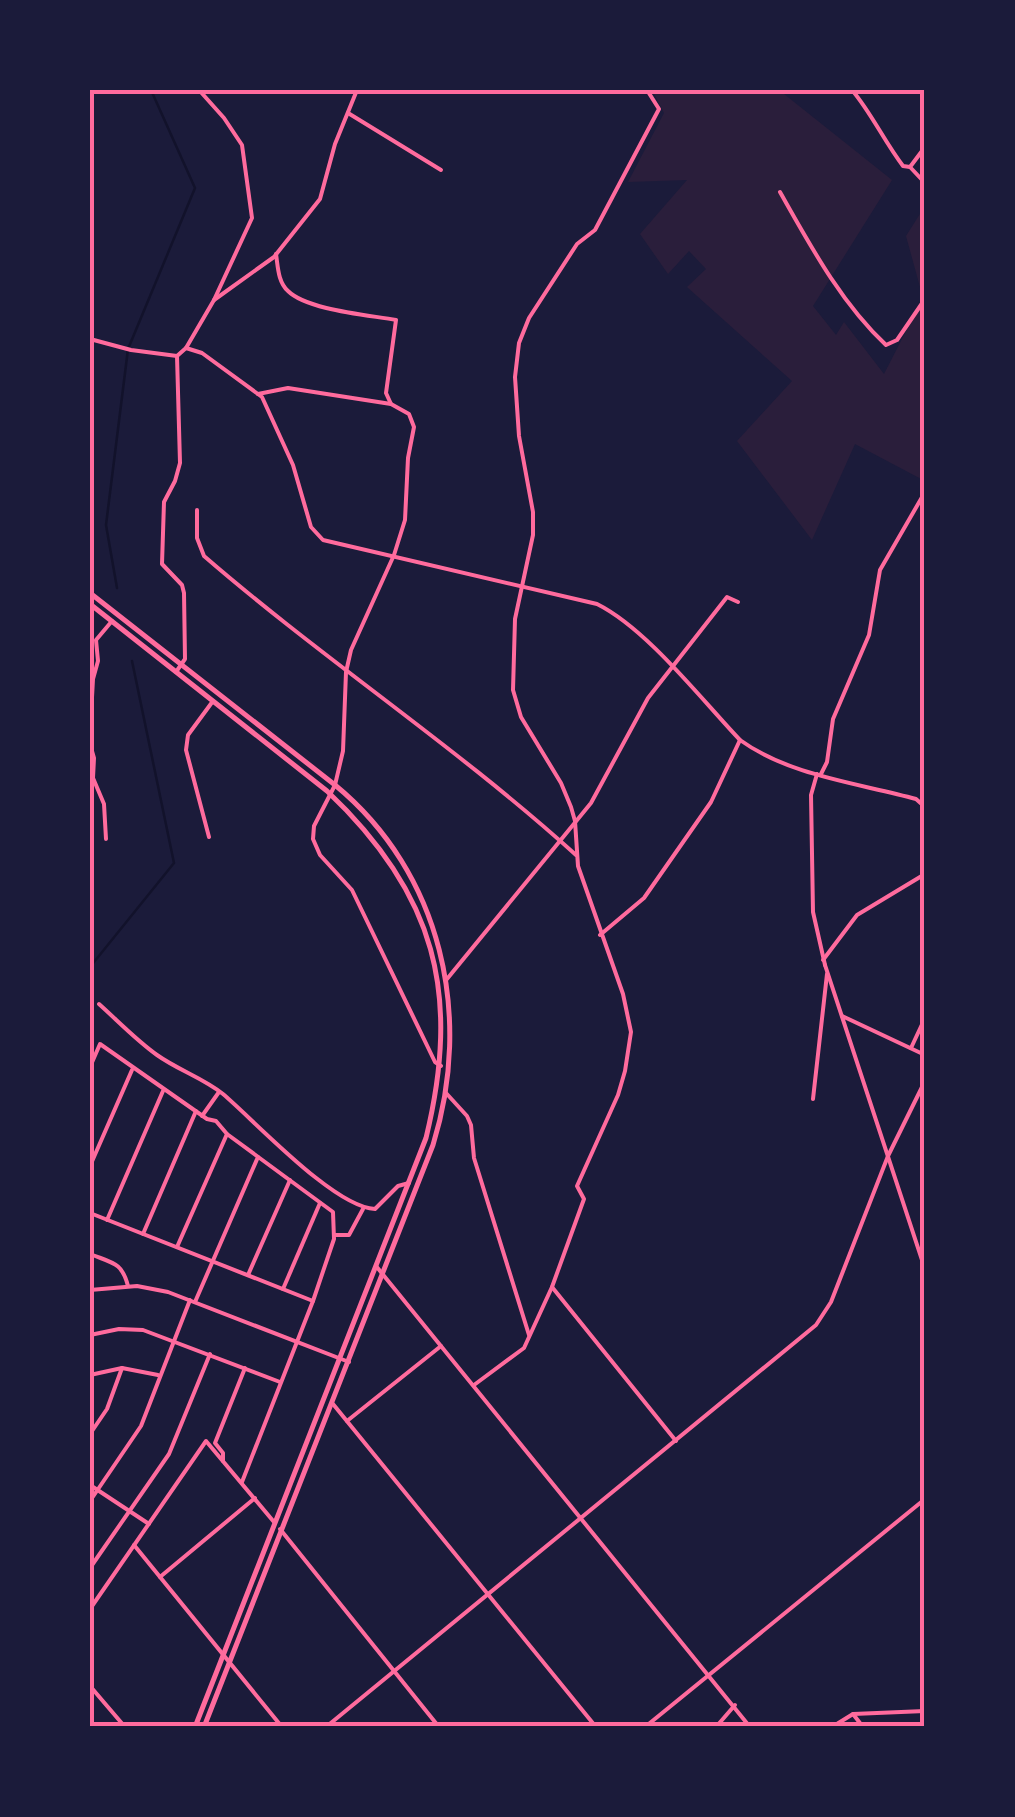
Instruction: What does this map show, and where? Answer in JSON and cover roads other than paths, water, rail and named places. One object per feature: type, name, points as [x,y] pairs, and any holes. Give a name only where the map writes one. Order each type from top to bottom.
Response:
[{"type":"highway","points":[[90,593],[335,785],[370,820],[404,865],[436,934],[447,979],[452,1032],[446,1092],[433,1145],[204,1727]]},
{"type":"highway","points":[[90,604],[331,794],[381,846],[427,936],[442,1001],[441,1066],[426,1138],[195,1727]]},
{"type":"street","points":[[90,339],[128,350],[177,356],[186,348],[214,300],[249,228],[252,206],[242,145],[200,90]]},
{"type":"street","points":[[214,300],[276,254],[324,191],[335,144],[357,90]]},
{"type":"street","points":[[474,1385],[524,1348],[530,1336],[584,1200],[578,1186],[618,1095],[629,1050],[631,1032],[626,1004],[576,856],[575,820],[561,783],[521,717],[513,690],[515,619],[533,535],[516,405],[519,343],[576,244],[595,230],[620,188],[659,109],[648,90]]},
{"type":"street","points":[[852,90],[902,166],[910,167],[925,182]]},
{"type":"street","points":[[348,113],[441,170]]},
{"type":"street","points":[[910,167],[925,147]]},
{"type":"street","points":[[780,192],[826,269],[870,329],[886,344],[897,340],[925,299]]},
{"type":"street","points":[[276,254],[281,282],[290,294],[324,306],[396,320],[386,393],[391,404]]},
{"type":"street","points":[[186,348],[202,353],[258,394],[276,424],[307,518],[323,540],[578,598],[617,614],[740,740],[772,760],[916,799],[925,807]]},
{"type":"street","points":[[176,672],[185,660],[184,594],[182,585],[162,564],[164,502],[180,462],[177,356]]},
{"type":"street","points":[[258,394],[288,388],[391,404],[409,414],[414,426],[405,520],[394,555],[355,638],[346,672],[345,732],[335,785],[314,826],[314,845],[352,890],[434,1062],[441,1066]]},
{"type":"street","points":[[925,492],[880,570],[869,634],[833,719],[827,762],[810,795],[812,912],[825,965],[925,1269]]},
{"type":"street","points":[[197,510],[197,538],[204,556],[346,672],[481,774],[576,856]]},
{"type":"street","points":[[447,979],[591,803],[648,698],[727,598],[738,602]]},
{"type":"street","points":[[90,734],[98,661],[96,640],[112,621]]},
{"type":"street","points":[[209,837],[186,750],[188,735],[213,701]]},
{"type":"street","points":[[600,935],[644,898],[711,802],[740,740]]},
{"type":"street","points":[[90,744],[93,778],[104,804],[106,839]]},
{"type":"street","points":[[813,1098],[825,965],[858,915],[925,874]]},
{"type":"street","points":[[99,1004],[158,1056],[219,1092],[321,1180],[364,1208],[374,1209],[398,1186],[409,1183]]},
{"type":"street","points":[[842,1016],[925,1055]]},
{"type":"street","points":[[911,1048],[925,1018]]},
{"type":"street","points":[[90,1067],[100,1044],[202,1116],[216,1121],[227,1134],[334,1212],[334,1235],[312,1301],[242,1482]]},
{"type":"street","points":[[90,1166],[133,1068]]},
{"type":"street","points":[[326,1727],[825,1314],[888,1156],[925,1081]]},
{"type":"street","points":[[107,1220],[164,1089]]},
{"type":"street","points":[[202,1116],[219,1092]]},
{"type":"street","points":[[446,1092],[471,1125],[474,1158],[530,1336]]},
{"type":"street","points":[[142,1234],[196,1111]]},
{"type":"street","points":[[176,1247],[227,1134]]},
{"type":"street","points":[[90,1502],[141,1426],[174,1341],[258,1157]]},
{"type":"street","points":[[248,1275],[290,1180]]},
{"type":"street","points":[[283,1289],[320,1203]]},
{"type":"street","points":[[334,1235],[349,1235],[364,1208]]},
{"type":"street","points":[[90,1213],[312,1301]]},
{"type":"street","points":[[90,1254],[124,1270],[128,1286]]},
{"type":"street","points":[[376,1266],[750,1727]]},
{"type":"street","points":[[90,1290],[128,1286],[168,1292],[349,1362]]},
{"type":"street","points":[[552,1287],[676,1441]]},
{"type":"street","points":[[90,1335],[143,1330],[280,1382]]},
{"type":"street","points":[[347,1422],[442,1346]]},
{"type":"street","points":[[90,1568],[175,1442],[210,1354]]},
{"type":"street","points":[[90,1375],[122,1368],[160,1376]]},
{"type":"street","points":[[90,1434],[107,1409],[122,1368]]},
{"type":"street","points":[[223,1460],[215,1443],[245,1368]]},
{"type":"street","points":[[332,1404],[596,1727]]},
{"type":"street","points":[[90,1610],[206,1441],[436,1726]]},
{"type":"street","points":[[90,1485],[148,1524]]},
{"type":"street","points":[[160,1577],[255,1498]]},
{"type":"street","points":[[645,1727],[925,1499]]},
{"type":"street","points":[[134,1545],[282,1727]]},
{"type":"street","points":[[90,1686],[125,1727]]},
{"type":"street","points":[[716,1727],[735,1705]]},
{"type":"street","points":[[832,1727],[853,1714],[925,1711]]},
{"type":"street","points":[[853,1714],[864,1727]]},
{"type":"waterway","points":[[117,588],[106,525],[128,349],[195,188],[151,90]]},
{"type":"waterway","points":[[90,967],[174,863],[132,661]]}]
